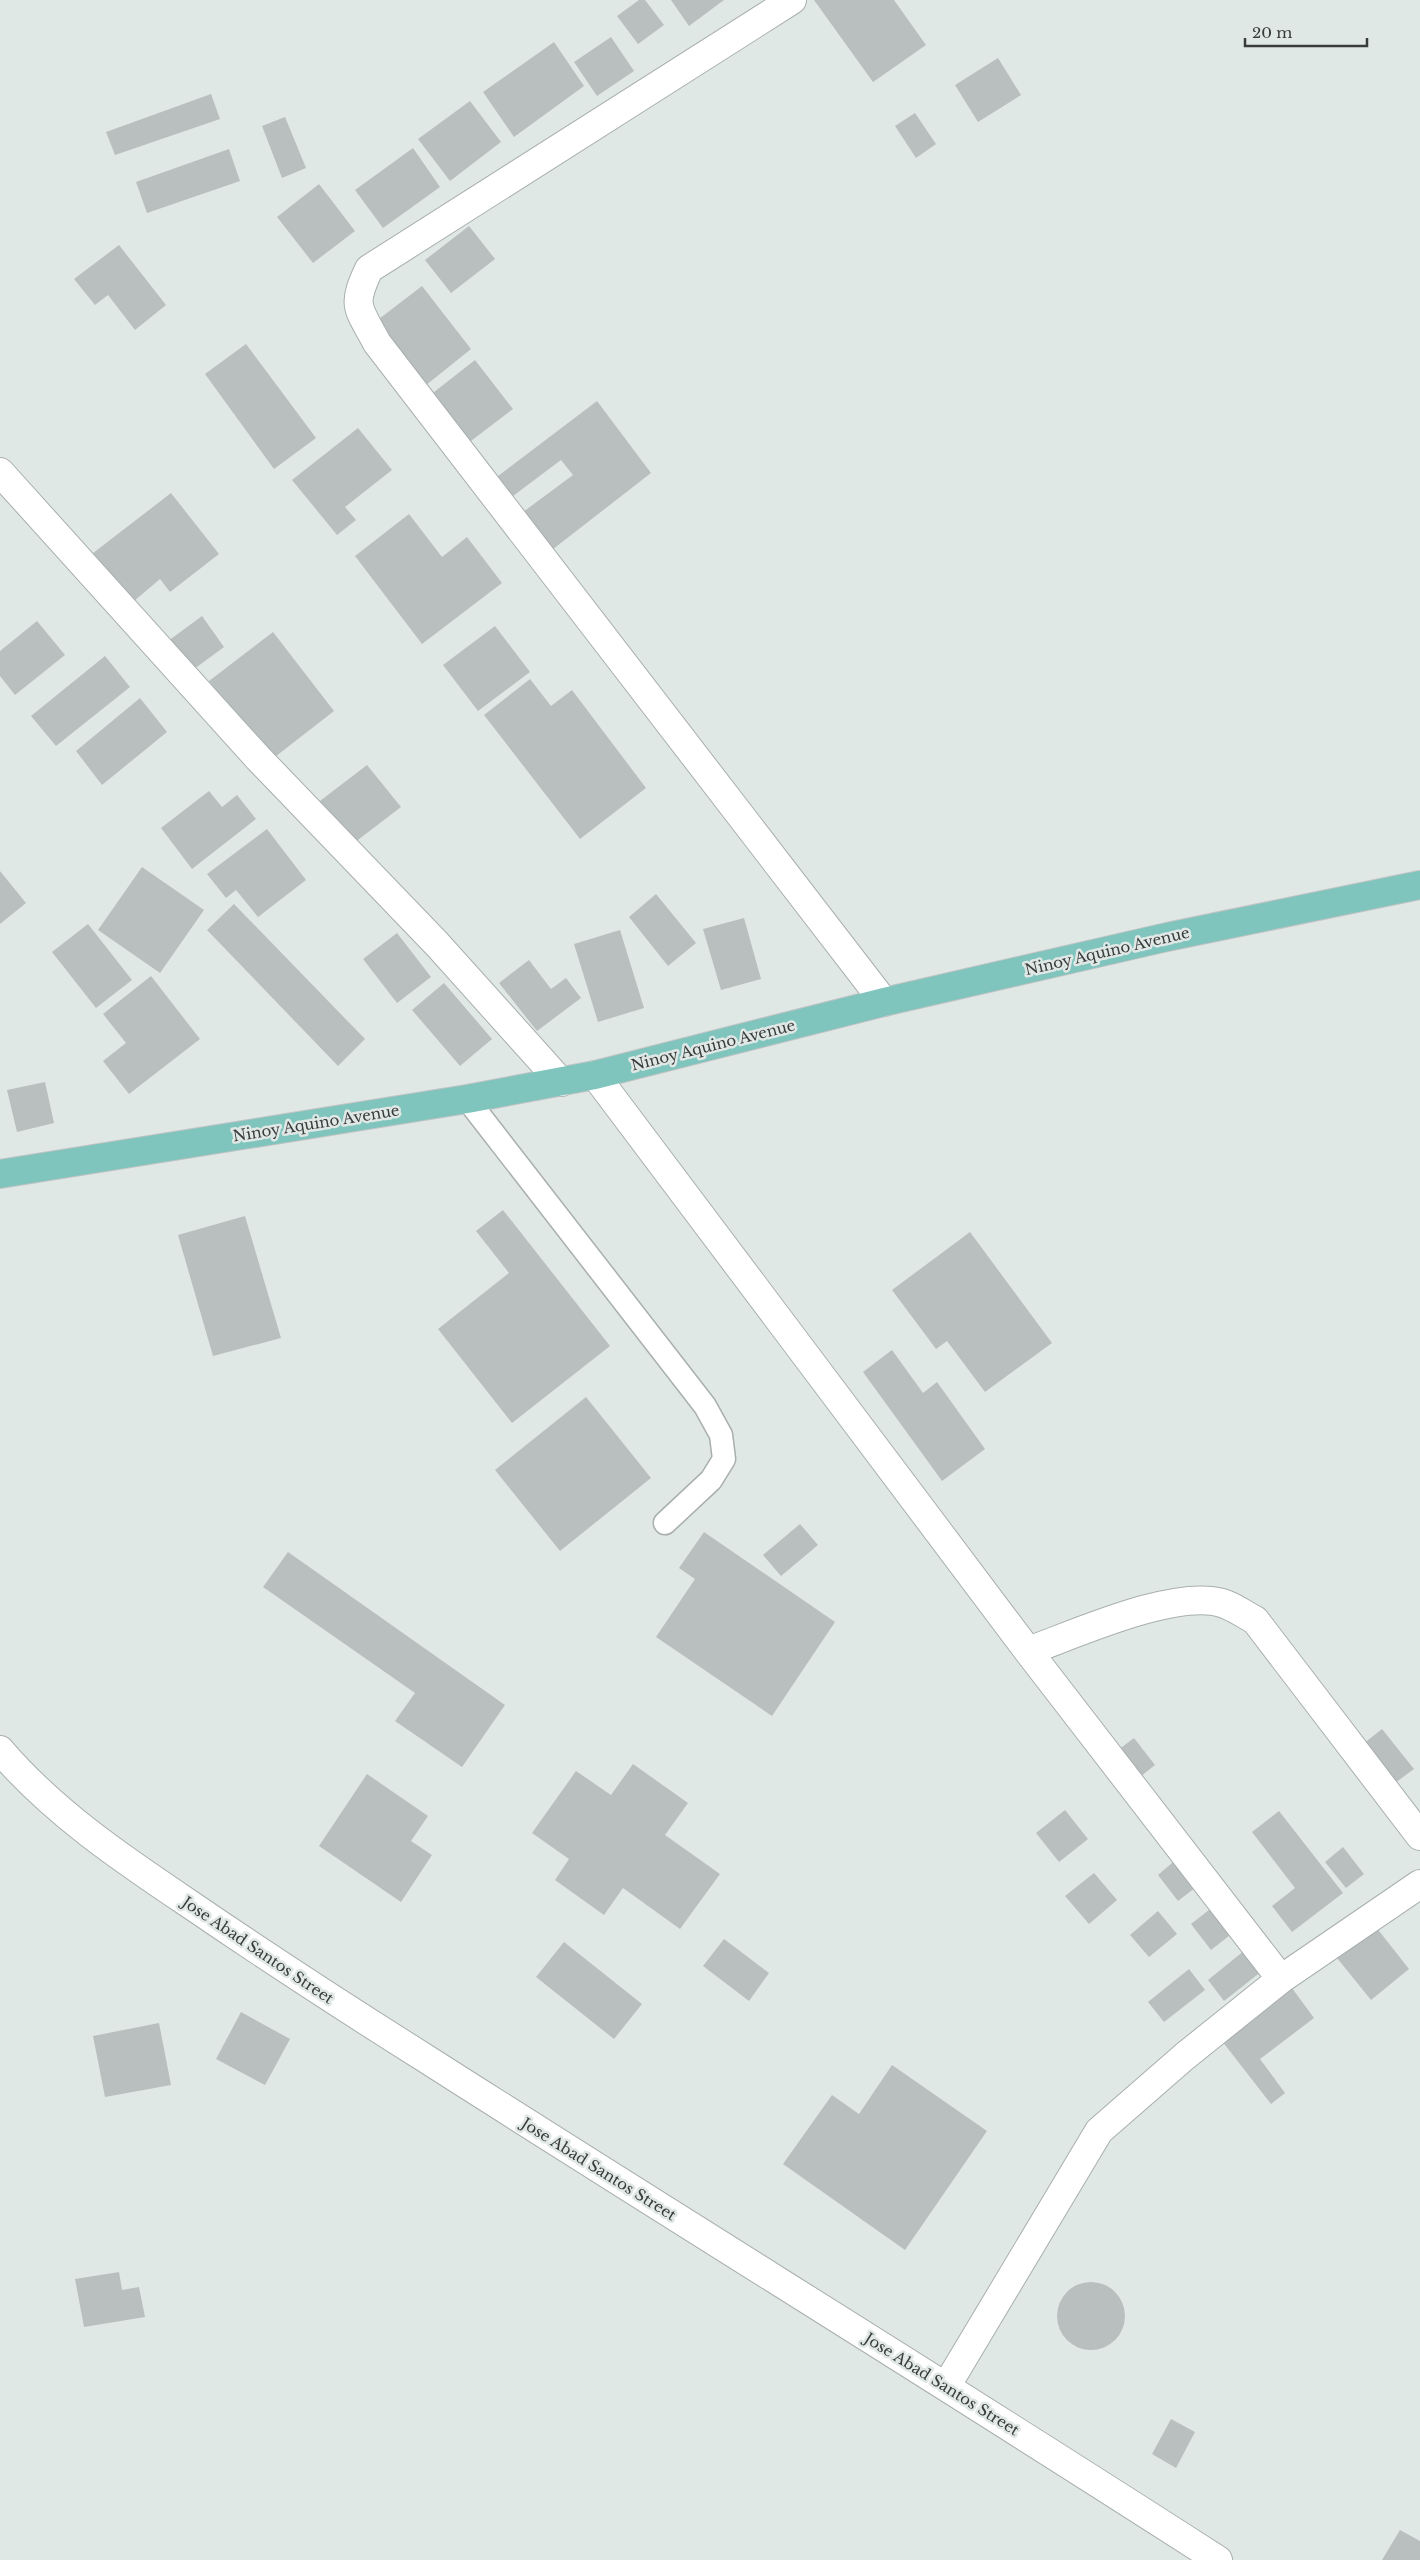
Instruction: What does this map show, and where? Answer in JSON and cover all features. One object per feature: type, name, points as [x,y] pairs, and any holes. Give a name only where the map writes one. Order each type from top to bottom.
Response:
[{"type":"main road","name":"Ninoy Aquino Avenue","points":[[0,1174],[467,1099],[561,1082],[884,1002],[1167,937],[1420,886]]},
{"type":"street","points":[[792,0],[369,268],[358,293],[358,301],[359,309],[377,343],[884,1002]]},
{"type":"street","points":[[0,472],[258,758],[437,944],[561,1082]]},
{"type":"street","points":[[595,1075],[1028,1651],[1281,1979]]},
{"type":"street","points":[[1028,1651],[1160,1604],[1188,1599],[1222,1603],[1256,1620],[1420,1836]]},
{"type":"street","name":"Jose Abad Santos Street","points":[[0,1750],[61,1811],[121,1858],[277,1964],[643,2197],[947,2385],[1218,2560]]},
{"type":"street","points":[[947,2385],[1099,2131],[1185,2056],[1281,1979],[1420,1884]]},
{"type":"lane","points":[[467,1099],[705,1406],[721,1435],[724,1459],[711,1480],[665,1523]]},
{"type":"building","points":[[639,0],[645,0],[664,25],[638,44],[617,16]]},
{"type":"building","points":[[671,0],[724,0],[689,26]]},
{"type":"building","points":[[814,0],[894,0],[926,45],[873,82]]},
{"type":"building","points":[[611,37],[634,71],[597,96],[574,62]]},
{"type":"building","points":[[554,42],[584,86],[514,137],[483,92]]},
{"type":"building","points":[[998,58],[1021,95],[978,122],[955,85]]},
{"type":"building","points":[[211,94],[220,119],[115,155],[106,132]]},
{"type":"building","points":[[470,101],[501,142],[450,181],[418,139]]},
{"type":"building","points":[[915,113],[936,144],[916,158],[895,126]]},
{"type":"building","points":[[285,117],[306,168],[282,178],[262,126]]},
{"type":"building","points":[[413,148],[440,187],[383,228],[355,190]]},
{"type":"building","points":[[229,149],[240,181],[147,213],[136,182]]},
{"type":"building","points":[[319,184],[355,231],[313,263],[277,217]]},
{"type":"building","points":[[469,226],[495,259],[451,293],[425,260]]},
{"type":"building","points":[[119,245],[166,305],[135,330],[108,295],[95,305],[74,279]]},
{"type":"building","points":[[422,286],[471,349],[425,386],[375,322]]},
{"type":"building","points":[[246,344],[316,438],[274,469],[205,374]]},
{"type":"building","points":[[475,360],[513,409],[467,444],[429,396]]},
{"type":"building","points":[[597,401],[651,473],[548,553],[519,515],[573,475],[561,460],[513,496],[498,476]]},
{"type":"building","points":[[358,428],[392,470],[345,507],[356,520],[337,535],[292,480]]},
{"type":"building","points":[[171,493],[219,554],[170,592],[160,579],[127,607],[88,557]]},
{"type":"building","points":[[409,514],[442,557],[467,537],[502,583],[422,644],[355,556]]},
{"type":"building","points":[[202,616],[224,647],[186,675],[164,644]]},
{"type":"building","points":[[37,621],[65,655],[15,695],[0,676],[0,651]]},
{"type":"building","points":[[495,626],[530,672],[478,711],[443,665]]},
{"type":"building","points":[[273,632],[334,711],[271,760],[209,681]]},
{"type":"building","points":[[105,656],[130,687],[56,746],[31,716]]},
{"type":"building","points":[[530,679],[551,706],[572,690],[646,788],[580,839],[484,715]]},
{"type":"building","points":[[140,698],[167,732],[102,785],[76,751]]},
{"type":"building","points":[[367,765],[401,807],[350,846],[316,804]]},
{"type":"building","points":[[209,791],[222,807],[237,795],[256,819],[192,869],[161,828]]},
{"type":"building","points":[[267,829],[306,880],[258,917],[236,890],[226,898],[207,874]]},
{"type":"building","points":[[142,867],[204,910],[160,973],[98,930]]},
{"type":"building","points":[[0,871],[26,903],[0,924]]},
{"type":"building","points":[[656,894],[696,943],[668,966],[629,917]]},
{"type":"building","points":[[234,904],[365,1039],[338,1066],[207,930]]},
{"type":"building","points":[[744,918],[761,979],[721,990],[703,929]]},
{"type":"building","points":[[88,924],[132,980],[96,1008],[52,952]]},
{"type":"building","points":[[620,930],[644,1008],[598,1022],[574,944]]},
{"type":"building","points":[[397,933],[431,977],[397,1003],[363,959]]},
{"type":"building","points":[[529,960],[551,989],[566,978],[581,998],[537,1031],[499,983]]},
{"type":"building","points":[[151,976],[200,1039],[129,1094],[103,1061],[126,1043],[103,1014]]},
{"type":"building","points":[[444,983],[492,1039],[460,1066],[412,1010]]},
{"type":"building","points":[[45,1082],[54,1123],[17,1132],[7,1090]]},
{"type":"building","points":[[503,1210],[610,1346],[512,1423],[438,1329],[509,1273],[476,1231]]},
{"type":"building","points":[[245,1216],[281,1338],[213,1356],[178,1235]]},
{"type":"building","points":[[970,1232],[1052,1343],[985,1392],[947,1341],[936,1349],[892,1290]]},
{"type":"building","points":[[892,1350],[923,1393],[937,1382],[985,1449],[942,1481],[863,1372]]},
{"type":"building","points":[[586,1397],[651,1478],[560,1551],[495,1470]]},
{"type":"building","points":[[800,1524],[818,1545],[781,1576],[763,1555]]},
{"type":"building","points":[[704,1532],[835,1622],[772,1716],[656,1637],[695,1579],[679,1568]]},
{"type":"building","points":[[288,1552],[505,1705],[462,1767],[395,1721],[415,1693],[263,1587]]},
{"type":"building","points":[[1382,1729],[1414,1769],[1388,1788],[1358,1748]]},
{"type":"building","points":[[1134,1738],[1155,1765],[1131,1784],[1110,1756]]},
{"type":"building","points":[[633,1764],[688,1803],[665,1835],[720,1874],[680,1929],[623,1888],[604,1915],[555,1880],[569,1859],[532,1833],[576,1771],[611,1795]]},
{"type":"building","points":[[367,1774],[428,1816],[411,1841],[432,1855],[401,1902],[319,1846]]},
{"type":"building","points":[[1065,1810],[1088,1839],[1059,1862],[1036,1833]]},
{"type":"building","points":[[1279,1811],[1343,1893],[1292,1932],[1272,1906],[1295,1888],[1252,1832]]},
{"type":"building","points":[[1343,1847],[1364,1874],[1346,1888],[1325,1862]]},
{"type":"building","points":[[1179,1857],[1200,1884],[1178,1901],[1158,1875]]},
{"type":"building","points":[[1094,1873],[1117,1900],[1089,1924],[1065,1896]]},
{"type":"building","points":[[1214,1906],[1234,1932],[1211,1950],[1191,1924]]},
{"type":"building","points":[[1158,1911],[1177,1934],[1149,1957],[1130,1935]]},
{"type":"building","points":[[1372,1922],[1409,1969],[1371,2000],[1333,1953]]},
{"type":"building","points":[[724,1939],[769,1973],[749,2001],[703,1966]]},
{"type":"building","points":[[564,1942],[642,2004],[614,2039],[536,1977]]},
{"type":"building","points":[[1250,1946],[1267,1967],[1224,2001],[1208,1980]]},
{"type":"building","points":[[1189,1969],[1205,1990],[1164,2022],[1148,2002]]},
{"type":"building","points":[[1292,1988],[1314,2018],[1260,2059],[1285,2093],[1271,2104],[1222,2041]]},
{"type":"building","points":[[241,2012],[290,2039],[265,2085],[216,2059]]},
{"type":"building","points":[[159,2023],[171,2085],[105,2097],[93,2036]]},
{"type":"building","points":[[892,2065],[987,2131],[905,2250],[783,2164],[832,2095],[859,2114]]},
{"type":"building","points":[[119,2272],[122,2290],[139,2287],[145,2317],[84,2327],[75,2279]]},
{"type":"building","points":[[1091,2282],[1104,2285],[1115,2292],[1122,2303],[1125,2316],[1122,2329],[1115,2340],[1104,2347],[1091,2350],[1078,2347],[1067,2340],[1060,2329],[1057,2316],[1060,2303],[1067,2292],[1078,2285]]},
{"type":"building","points":[[1171,2419],[1195,2432],[1176,2468],[1152,2454]]},
{"type":"building","points":[[1400,2530],[1420,2541],[1420,2560],[1382,2560]]}]
